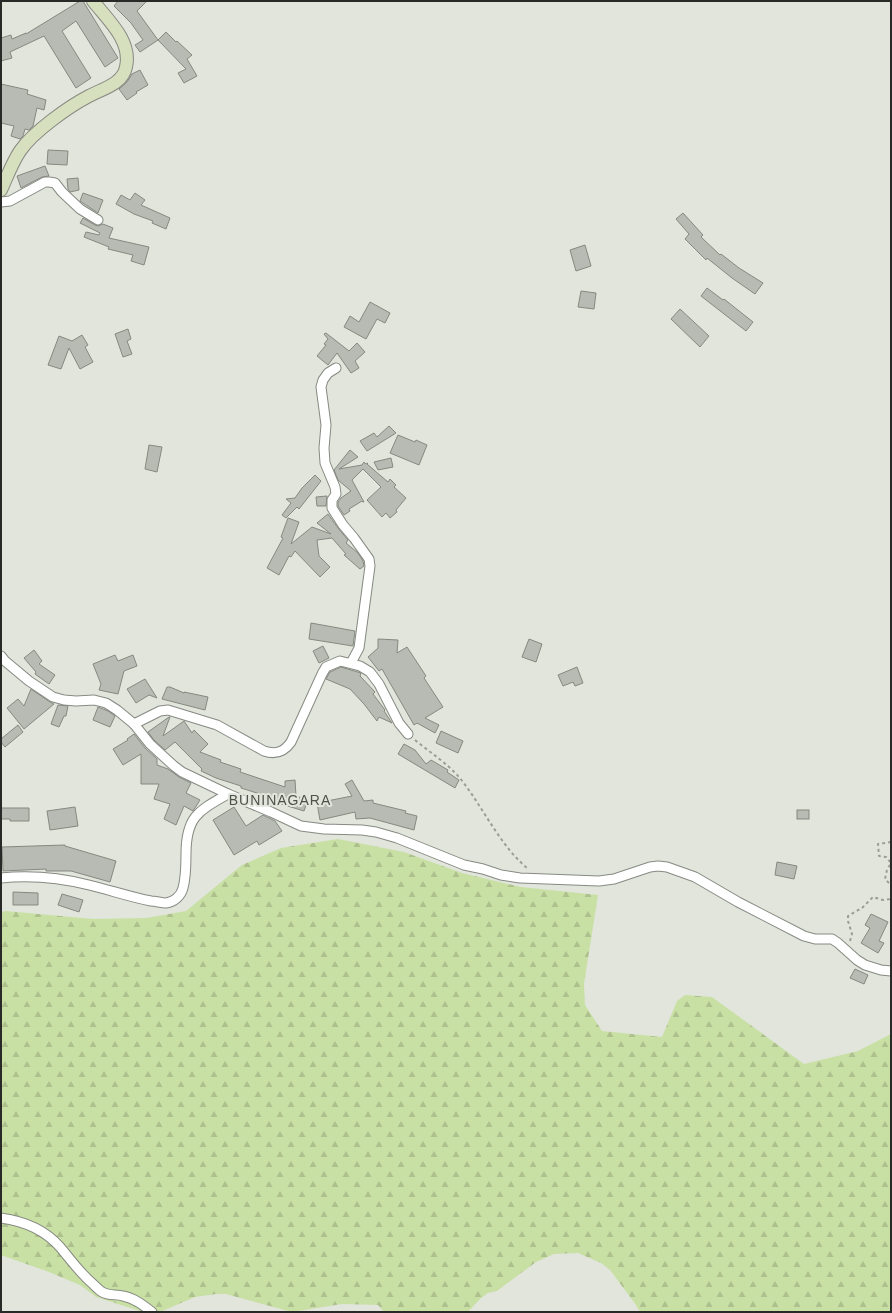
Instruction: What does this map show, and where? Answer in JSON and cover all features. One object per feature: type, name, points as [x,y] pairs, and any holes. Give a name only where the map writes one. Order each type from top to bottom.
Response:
[{"type":"street","points":[[1,190],[14,161],[27,142],[65,111],[88,96],[116,82],[121,78],[126,69],[126,49],[122,40],[110,21],[94,1]]},
{"type":"street","points":[[1,202],[10,200],[45,182],[49,182],[55,184],[80,209],[98,220]]},
{"type":"street","points":[[336,368],[323,380],[321,388],[326,425],[324,448],[325,463],[335,487],[336,494],[332,500],[332,508],[369,559],[370,566],[359,648],[351,663]]},
{"type":"street","points":[[1,656],[29,681],[53,697],[64,700],[94,700],[106,703],[134,724],[150,744],[174,766],[228,794],[301,826],[376,832],[397,838],[464,864],[501,875],[520,878],[583,881],[614,880],[650,867],[667,867],[695,877],[738,902],[804,936],[815,939],[832,939],[848,950],[857,960],[881,970],[891,971]]},
{"type":"street","points":[[134,724],[160,711],[168,710],[217,725],[271,754],[279,753],[287,749],[291,742],[322,674],[326,668],[340,661],[360,666],[370,672],[379,684],[399,723],[408,734]]},
{"type":"street","points":[[1,878],[34,877],[67,880],[146,900],[165,903],[173,901],[178,897],[183,889],[186,864],[187,832],[193,820],[206,806],[228,794]]},
{"type":"street","points":[[1,1218],[35,1227],[59,1246],[79,1272],[102,1292],[133,1299],[152,1312]]},
{"type":"path","points":[[408,734],[446,764],[462,781],[498,835],[520,863],[539,879]]},
{"type":"path","points":[[891,842],[878,844],[880,856],[886,857],[891,863],[887,870],[885,879],[891,885]]},
{"type":"path","points":[[848,950],[852,934],[848,916],[862,908],[873,897],[883,900],[891,900]]},
{"type":"green space","points":[[338,839],[404,852],[462,873],[521,887],[598,895],[584,984],[585,1005],[602,1031],[662,1037],[677,1001],[685,995],[712,997],[804,1064],[858,1051],[891,1034],[891,1312],[640,1312],[610,1270],[601,1263],[578,1253],[554,1254],[536,1262],[497,1291],[488,1293],[468,1312],[384,1312],[378,1305],[342,1304],[292,1312],[226,1294],[216,1294],[195,1297],[160,1312],[143,1312],[96,1297],[80,1285],[1,1255],[1,912],[6,911],[93,919],[146,918],[186,911],[242,865],[281,848]]},
{"type":"building","points":[[80,1],[83,1],[118,58],[105,67],[76,21],[62,31],[91,78],[76,88],[44,36],[10,52],[12,58],[1,61],[1,38],[11,35],[12,39],[26,34]]},
{"type":"building","points":[[118,1],[147,1],[137,11],[158,40],[140,52],[135,45],[143,40],[131,23],[114,6]]},
{"type":"building","points":[[166,32],[192,55],[187,59],[197,76],[184,83],[178,73],[186,69],[158,40]]},
{"type":"building","points":[[140,70],[148,85],[136,92],[137,93],[127,100],[119,89],[127,82],[132,74]]},
{"type":"building","points":[[1,84],[28,90],[27,94],[46,100],[44,110],[37,108],[33,126],[29,130],[25,129],[23,136],[20,139],[11,136],[14,126],[1,123]]},
{"type":"building","points":[[48,150],[68,151],[67,165],[47,164]]},
{"type":"building","points":[[45,166],[49,176],[42,177],[21,188],[17,176]]},
{"type":"building","points":[[78,178],[79,190],[70,192],[68,189],[67,179]]},
{"type":"building","points":[[83,193],[103,200],[98,213],[80,201]]},
{"type":"building","points":[[135,193],[145,200],[141,205],[170,218],[166,229],[152,223],[153,221],[134,214],[116,204],[121,195],[130,200]]},
{"type":"building","points":[[683,213],[703,235],[701,237],[720,255],[721,254],[739,268],[763,283],[755,294],[707,258],[706,260],[685,239],[689,234],[676,219]]},
{"type":"building","points":[[83,218],[98,226],[103,224],[113,228],[109,238],[149,247],[144,265],[131,261],[133,255],[108,249],[109,247],[84,237],[86,232],[99,235],[100,233],[80,223]]},
{"type":"building","points":[[585,245],[591,266],[576,271],[570,250]]},
{"type":"building","points":[[707,288],[723,300],[724,299],[753,322],[746,331],[701,296]]},
{"type":"building","points":[[581,291],[596,293],[594,309],[578,307]]},
{"type":"building","points":[[370,302],[390,313],[385,323],[377,319],[366,339],[344,327],[350,316],[359,322]]},
{"type":"building","points":[[680,309],[709,336],[700,347],[671,319]]},
{"type":"building","points":[[128,329],[131,339],[127,341],[132,354],[123,357],[115,334]]},
{"type":"building","points":[[326,333],[349,351],[357,343],[365,352],[355,361],[359,368],[351,373],[337,353],[328,365],[317,356],[326,345],[324,344],[328,339],[324,334]]},
{"type":"building","points":[[82,335],[88,345],[85,347],[93,362],[80,369],[69,348],[61,369],[48,365],[59,336],[72,341]]},
{"type":"building","points":[[389,426],[396,433],[367,451],[360,441],[374,433],[377,437]]},
{"type":"building","points":[[398,435],[427,445],[419,465],[390,453]]},
{"type":"building","points":[[149,445],[162,447],[157,472],[145,469]]},
{"type":"building","points":[[350,450],[358,457],[339,469],[362,465],[364,462],[366,464],[368,463],[367,464],[388,482],[390,479],[396,485],[394,487],[406,498],[396,510],[397,512],[390,518],[386,513],[382,517],[367,500],[381,487],[363,469],[352,480],[364,502],[362,501],[349,509],[350,511],[344,515],[338,506],[338,502],[341,498],[351,491],[338,480],[334,470]]},
{"type":"building","points":[[391,458],[393,467],[378,470],[374,462]]},
{"type":"building","points":[[315,475],[321,481],[299,509],[297,507],[286,518],[282,515],[291,503],[286,499],[295,498],[302,488]]},
{"type":"building","points":[[327,496],[326,506],[317,506],[316,497]]},
{"type":"building","points":[[328,514],[348,540],[346,543],[358,553],[364,566],[360,569],[344,555],[346,554],[332,538],[317,540],[319,556],[330,567],[320,577],[295,551],[291,557],[289,556],[279,575],[267,568],[283,538],[281,537],[288,518],[299,522],[291,544],[312,527],[331,534],[317,523]]},
{"type":"building","points":[[311,623],[355,631],[353,646],[309,639]]},
{"type":"building","points":[[378,639],[398,640],[397,653],[407,647],[426,676],[424,678],[443,707],[425,718],[439,725],[435,733],[417,723],[414,725],[382,669],[379,671],[368,657],[378,648]]},
{"type":"building","points":[[529,639],[542,644],[536,662],[522,657]]},
{"type":"building","points":[[323,646],[329,658],[319,663],[313,651]]},
{"type":"building","points":[[34,650],[42,661],[39,664],[55,675],[49,684],[35,674],[36,672],[24,658]]},
{"type":"building","points":[[115,655],[118,661],[133,655],[137,666],[124,671],[118,694],[99,690],[101,684],[93,664]]},
{"type":"building","points":[[341,667],[361,673],[360,676],[375,692],[373,694],[385,710],[384,711],[392,723],[379,717],[377,721],[350,689],[326,679],[330,672]]},
{"type":"building","points":[[577,667],[583,683],[575,686],[573,682],[563,686],[558,675]]},
{"type":"building","points":[[145,679],[157,698],[149,695],[136,703],[127,689]]},
{"type":"building","points":[[167,687],[184,693],[208,697],[205,710],[162,699]]},
{"type":"building","points":[[31,689],[54,704],[24,729],[7,708],[18,699],[24,706]]},
{"type":"building","points":[[58,705],[68,706],[66,716],[64,716],[59,727],[51,724]]},
{"type":"building","points":[[98,707],[115,716],[110,727],[93,720]]},
{"type":"building","points":[[169,717],[163,736],[184,721],[192,733],[194,730],[208,744],[200,752],[221,760],[220,762],[241,769],[240,772],[285,787],[285,781],[295,780],[296,796],[308,800],[304,811],[281,804],[282,801],[241,788],[241,786],[216,778],[201,771],[202,769],[175,742],[165,750],[148,732]]},
{"type":"building","points":[[18,725],[23,732],[5,747],[1,742],[1,739]]},
{"type":"building","points":[[441,731],[463,741],[458,753],[436,743]]},
{"type":"building","points":[[134,734],[145,748],[157,759],[157,765],[168,769],[191,783],[186,793],[200,800],[193,811],[184,806],[176,825],[164,819],[170,804],[154,799],[159,784],[141,784],[141,754],[123,765],[113,749],[128,740],[127,739]]},
{"type":"building","points":[[404,744],[415,750],[426,764],[431,760],[448,770],[447,772],[459,780],[455,788],[398,754]]},
{"type":"building","points":[[352,780],[364,801],[373,800],[373,803],[406,811],[405,813],[417,816],[414,830],[370,818],[356,819],[355,812],[320,820],[317,803],[352,796],[345,784]]},
{"type":"building","points":[[75,807],[78,826],[50,830],[47,811]]},
{"type":"building","points":[[234,807],[246,826],[263,815],[275,821],[282,831],[259,845],[257,841],[234,855],[213,820]]},
{"type":"building","points":[[1,808],[29,808],[29,821],[10,821],[10,819],[1,819]]},
{"type":"building","points":[[797,810],[809,810],[809,819],[797,819]]},
{"type":"building","points":[[65,845],[116,861],[110,882],[71,871],[46,871],[46,869],[3,871],[2,847]]},
{"type":"building","points":[[777,862],[797,866],[794,879],[775,875]]},
{"type":"building","points":[[13,892],[38,893],[38,905],[13,905]]},
{"type":"building","points":[[62,894],[83,900],[79,912],[58,905]]},
{"type":"building","points":[[871,914],[888,922],[879,941],[884,943],[878,953],[861,943],[870,928],[865,925]]},
{"type":"building","points":[[855,969],[868,975],[864,984],[850,978]]},
{"type":"district","name":"BUNINAGARA","points":[[280,800]]}]
